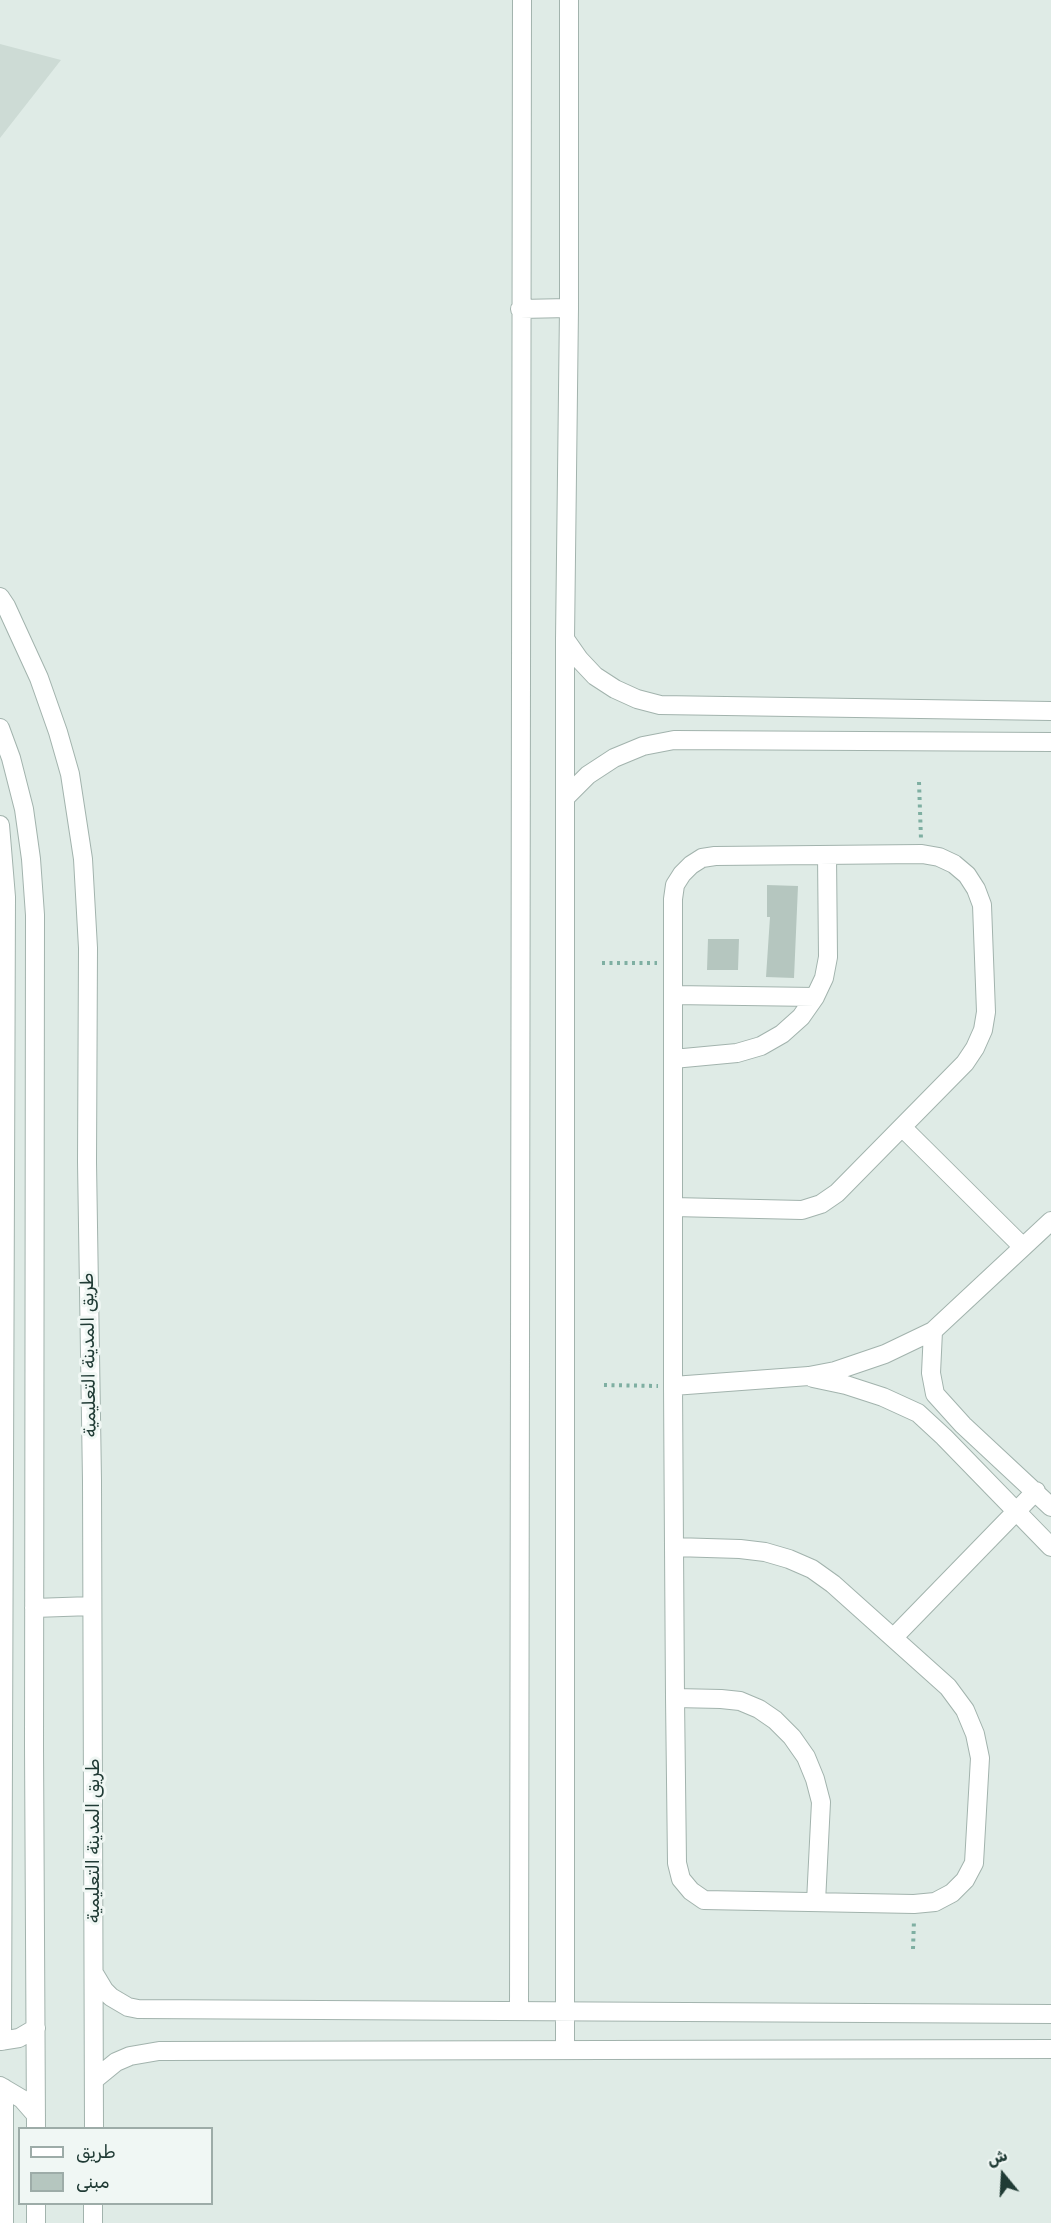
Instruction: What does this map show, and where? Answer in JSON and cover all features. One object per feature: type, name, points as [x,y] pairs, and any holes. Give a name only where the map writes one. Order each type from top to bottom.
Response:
[{"type":"street","points":[[519,2011],[522,0]]},
{"type":"street","points":[[565,2049],[565,639],[569,308],[569,0]]},
{"type":"street","points":[[520,309],[569,308]]},
{"type":"street","name":"طريق المدينة التعليمية","points":[[0,597],[39,678],[58,732],[70,774],[83,859],[88,948],[87,1162],[93,1606],[94,2127]]},
{"type":"street","points":[[565,639],[595,676],[630,696],[660,705],[1051,711]]},
{"type":"street","points":[[0,728],[11,758],[24,808],[35,915],[36,2122]]},
{"type":"street","points":[[566,797],[588,775],[614,758],[643,746],[674,740],[1051,742]]},
{"type":"street","points":[[0,825],[6,897],[1,2041],[19,2038],[36,2028]]},
{"type":"street","points":[[673,1208],[802,1210],[821,1204],[837,1193],[964,1063],[975,1048],[983,1030],[986,1012],[982,905],[967,875],[954,864],[939,857],[922,854],[715,855],[702,858],[691,865],[675,885],[672,963],[673,994],[673,1059],[673,1208],[673,1386],[674,1547],[675,1698],[677,1863],[681,1879],[691,1892],[704,1900],[914,1904],[935,1902],[952,1893],[965,1880],[974,1863],[980,1758],[975,1734],[965,1710],[948,1687],[833,1584],[812,1569],[765,1552],[674,1547]]},
{"type":"street","points":[[673,1059],[737,1053],[761,1046],[782,1034],[801,1017],[815,997],[824,978],[828,957],[827,855]]},
{"type":"street","points":[[673,994],[815,997]]},
{"type":"street","points":[[902,1127],[1023,1247]]},
{"type":"street","points":[[673,1386],[809,1377],[877,1357],[933,1331],[1051,1221]]},
{"type":"street","points":[[933,1331],[932,1373],[935,1394],[963,1425],[1051,1507]]},
{"type":"street","points":[[809,1377],[846,1385],[883,1397],[918,1413],[1051,1547]]},
{"type":"street","points":[[894,1637],[1036,1491]]},
{"type":"street","points":[[34,1608],[93,1606]]},
{"type":"street","points":[[675,1698],[740,1701],[759,1708],[792,1737],[806,1757],[821,1802],[816,1902]]},
{"type":"street","points":[[95,1974],[111,1997],[128,2007],[138,2008],[1051,2014]]},
{"type":"street","points":[[94,2080],[116,2062],[130,2056],[159,2051],[1051,2049]]},
{"type":"street","points":[[2,2087],[22,2099],[36,2122]]},
{"type":"street","points":[[2,2087],[4,2223]]},
{"type":"street","points":[[36,2205],[36,2223]]},
{"type":"street","points":[[93,2205],[93,2223]]},
{"type":"path","points":[[920,782],[922,854]]},
{"type":"path","points":[[602,963],[672,963]]},
{"type":"path","points":[[604,1385],[673,1386]]},
{"type":"path","points":[[913,1949],[914,1904]]},
{"type":"shaded area","points":[[0,44],[61,60],[0,138]]},
{"type":"building","points":[[767,885],[798,886],[794,978],[766,977],[770,917],[767,917]]},
{"type":"building","points":[[708,939],[739,939],[738,970],[707,970]]}]
